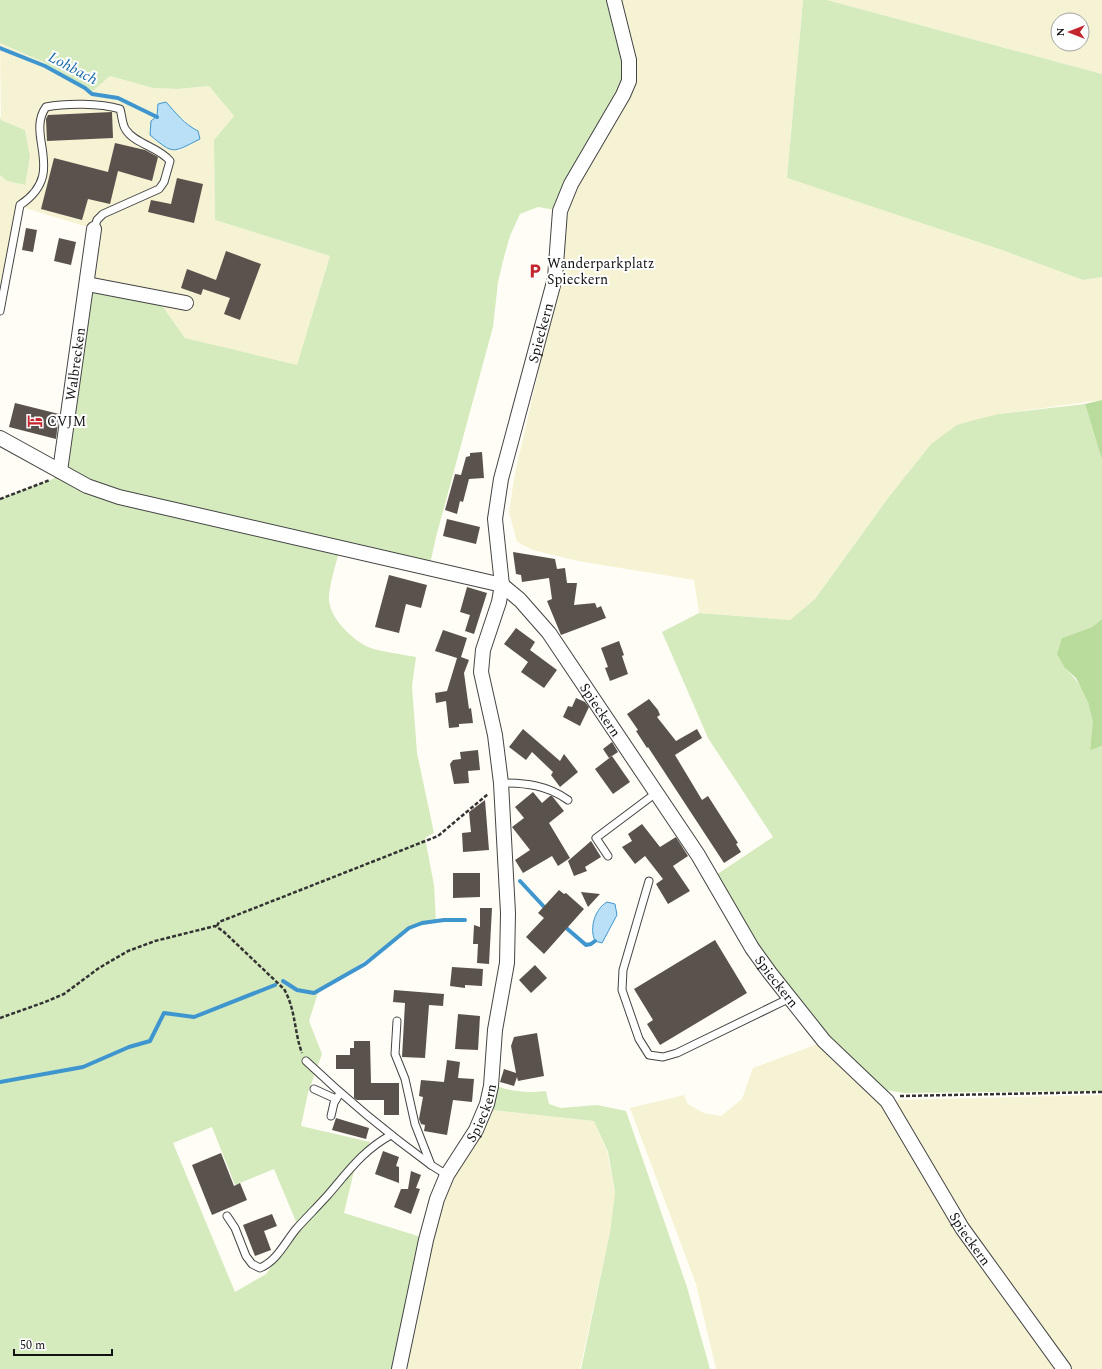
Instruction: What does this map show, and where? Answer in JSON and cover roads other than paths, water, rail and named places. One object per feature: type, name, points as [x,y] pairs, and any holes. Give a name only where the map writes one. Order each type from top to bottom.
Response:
[{"type":"street","name":"Spieckern","points":[[399,1369],[429,1227],[438,1194],[446,1175],[481,1121],[491,1086],[496,1030],[509,951],[506,856],[501,787],[495,735],[483,686],[481,666],[502,585],[495,536],[495,506],[555,278],[560,210],[571,184],[623,95],[629,81],[628,60],[614,0]]},
{"type":"street","name":"Walbrecken","points":[[60,471],[94,229]]},
{"type":"street","points":[[87,284],[186,303]]},
{"type":"street","points":[[0,438],[60,471]]},
{"type":"street","name":"Spieckern","points":[[60,471],[93,489],[144,504],[502,585],[520,600],[549,633],[656,792],[712,878],[752,948],[801,1014],[840,1058],[887,1101],[962,1228],[1064,1369]]},
{"type":"lane","points":[[0,311],[20,205],[32,197],[39,186],[44,166],[44,151],[39,128],[40,115],[46,107],[56,105],[110,106],[120,109],[125,129],[131,136],[166,155],[170,161],[164,182],[158,189],[104,214],[97,220],[94,229]]},
{"type":"lane","points":[[501,787],[520,783],[546,787],[568,800]]},
{"type":"lane","points":[[608,856],[596,838],[656,792]]},
{"type":"lane","points":[[649,882],[623,970],[622,990],[639,1039],[649,1055],[663,1057],[677,1053],[790,998]]},
{"type":"lane","points":[[397,1021],[394,1054],[405,1079],[415,1124],[431,1165]]},
{"type":"lane","points":[[306,1062],[338,1096],[446,1175]]},
{"type":"lane","points":[[314,1089],[338,1096]]},
{"type":"lane","points":[[331,1116],[338,1096]]},
{"type":"lane","points":[[227,1216],[235,1228],[246,1256],[252,1264],[260,1268],[269,1264],[297,1228],[359,1158],[373,1146],[391,1135]]},
{"type":"water","points":[[166,102],[184,122],[198,131],[200,139],[174,150],[164,146],[150,135],[151,121],[157,116],[158,104]]},
{"type":"water","points":[[607,902],[615,904],[617,915],[602,943],[595,941],[593,936],[593,925],[599,909]]},
{"type":"waterway","name":"Lohbach","points":[[0,48],[45,66],[85,88],[92,94],[118,98],[157,117]]},
{"type":"waterway","points":[[520,881],[547,910]]},
{"type":"waterway","points":[[283,981],[297,990],[314,993],[365,964],[409,928],[422,923],[444,920],[465,920]]},
{"type":"waterway","points":[[564,926],[586,945],[595,941]]},
{"type":"waterway","points":[[0,1082],[83,1067],[129,1047],[150,1041],[164,1013],[194,1017],[275,985]]},
{"type":"place","name":"Wanderparkplatz Spieckern","points":[[535,271]]},
{"type":"place","name":"CVJM","points":[[35,421]]}]
